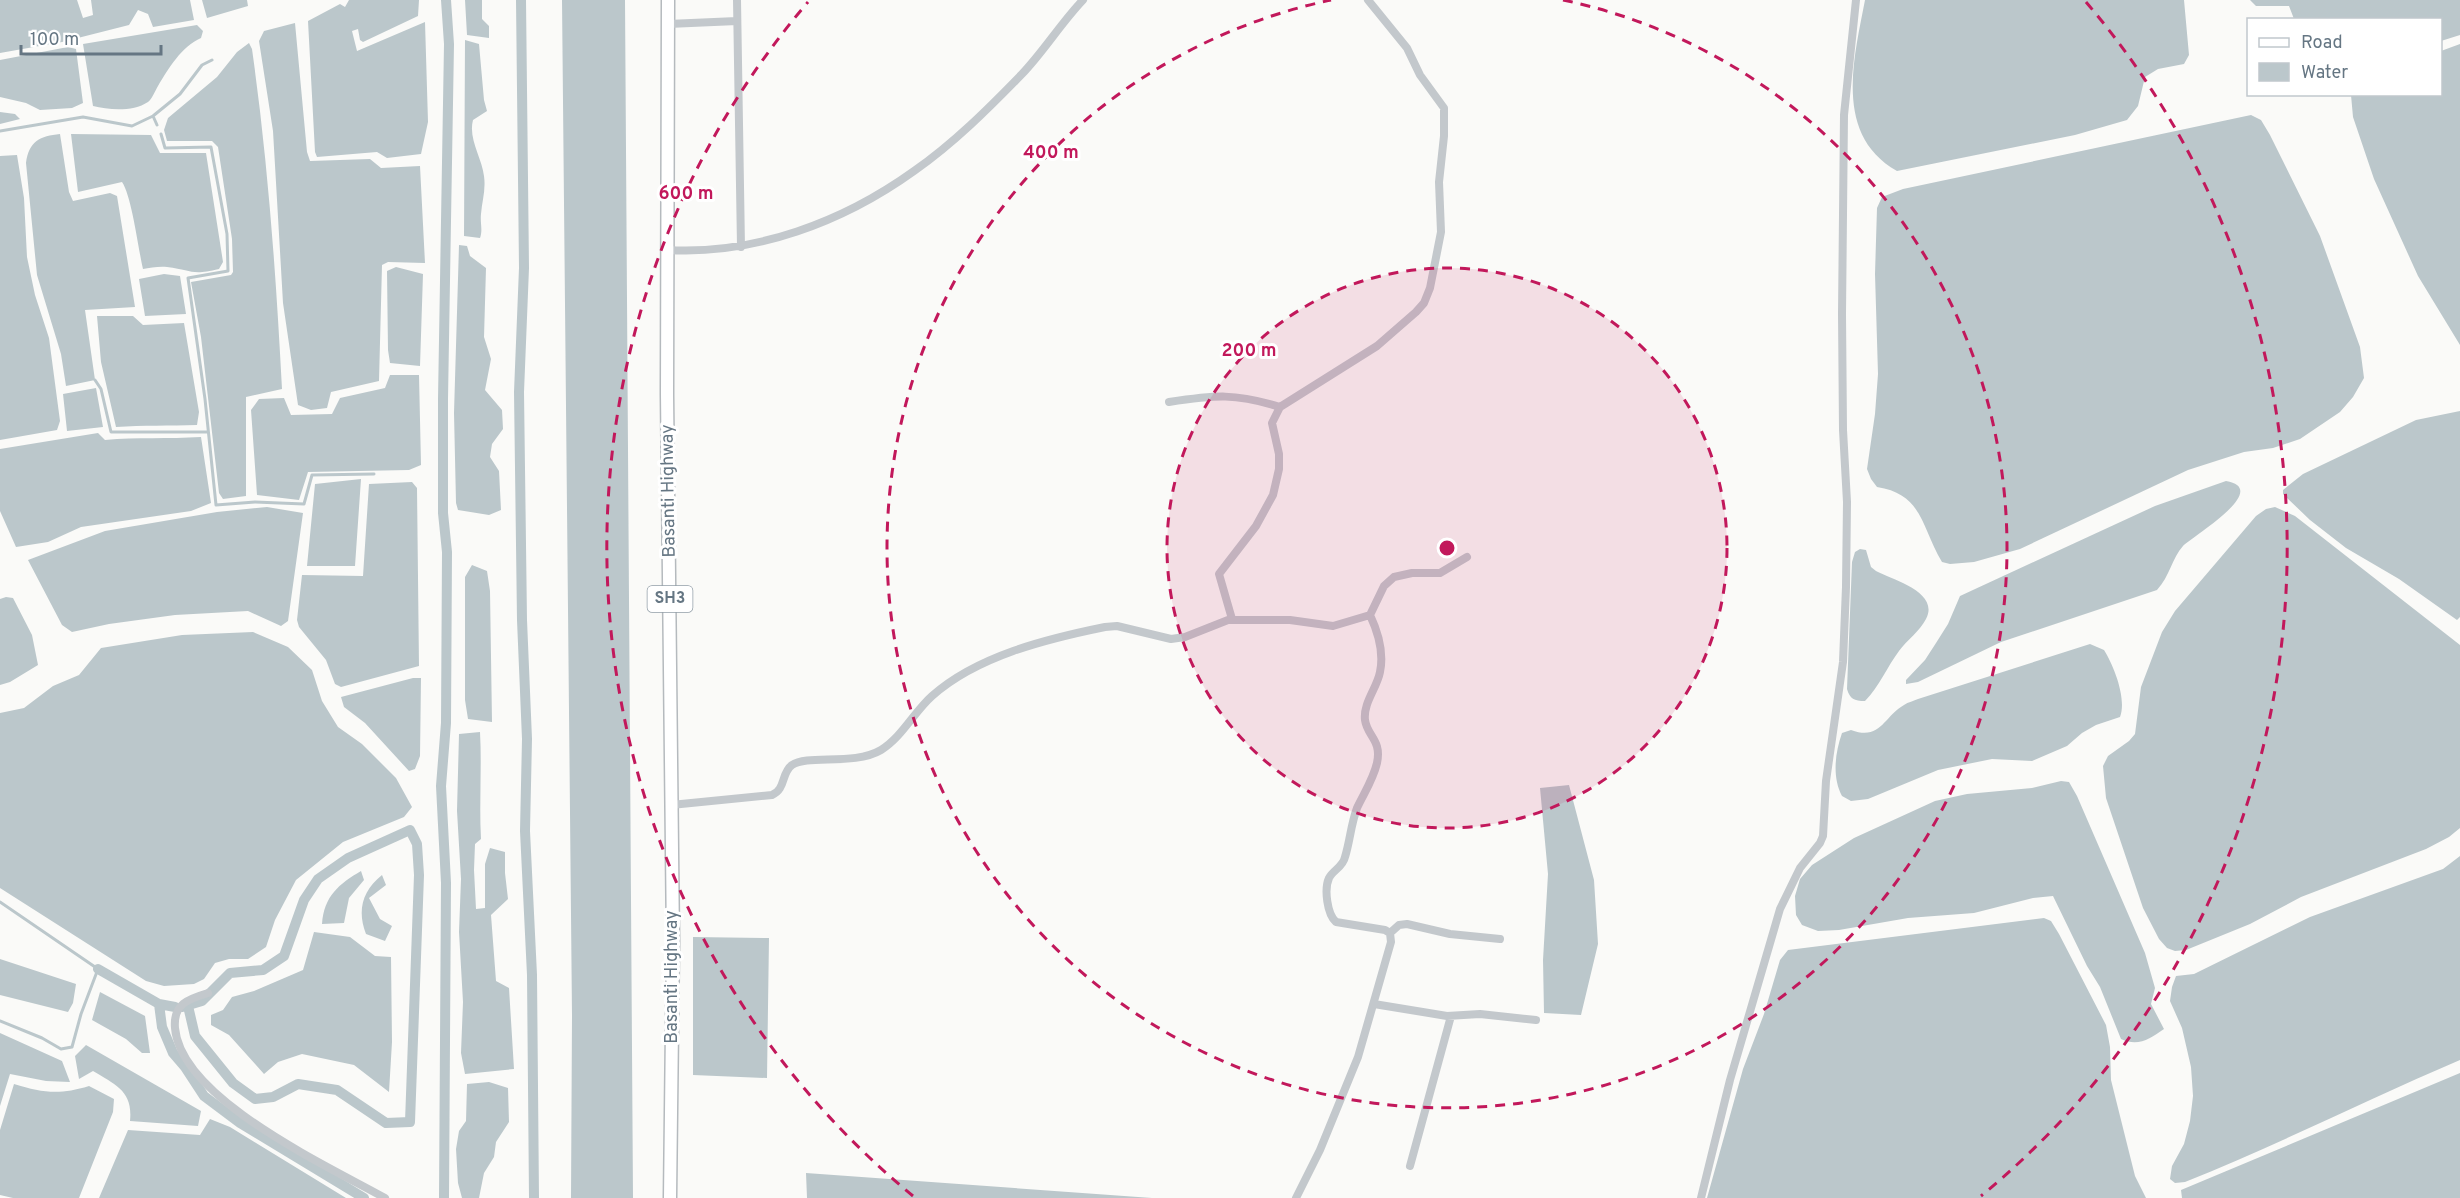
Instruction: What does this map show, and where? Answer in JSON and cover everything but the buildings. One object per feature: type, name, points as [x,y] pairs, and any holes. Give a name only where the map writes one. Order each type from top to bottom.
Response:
[{"type":"main road","name":"Basanti Highway","points":[[668,0],[673,942],[670,1198]]},
{"type":"street","points":[[737,0],[741,247]]},
{"type":"street","points":[[668,250],[690,252],[741,247],[780,237],[852,209],[913,172],[937,154],[1023,73],[1083,0]]},
{"type":"street","points":[[1232,620],[1219,574],[1256,526],[1273,495],[1279,469],[1279,454],[1272,423],[1280,407],[1388,338],[1424,303],[1434,270],[1441,232],[1439,182],[1445,127],[1444,108],[1420,75],[1407,48],[1368,0]]},
{"type":"street","points":[[1701,1198],[1730,1080],[1780,909],[1800,868],[1821,843],[1822,836],[1826,781],[1843,662],[1847,502],[1843,430],[1842,314],[1844,115],[1856,0]]},
{"type":"street","points":[[668,24],[737,21]]},
{"type":"street","points":[[1169,402],[1233,396],[1280,407]]},
{"type":"street","points":[[1390,933],[1385,930],[1336,922],[1330,913],[1328,895],[1329,878],[1345,860],[1354,817],[1370,785],[1378,760],[1377,743],[1365,721],[1380,672],[1381,658],[1379,641],[1370,615],[1384,586],[1394,577],[1412,573],[1440,573],[1467,557]]},
{"type":"street","points":[[671,805],[772,795],[781,788],[789,768],[796,763],[842,760],[871,755],[891,743],[925,703],[940,690],[972,668],[1009,653],[1105,627],[1117,626],[1171,639],[1185,637],[1215,623],[1232,620],[1290,620],[1333,626],[1370,615]]},
{"type":"street","points":[[1296,1198],[1320,1150],[1358,1057],[1390,942],[1390,933],[1395,927],[1407,924],[1450,934],[1500,939]]},
{"type":"street","points":[[207,993],[186,999],[180,1004],[174,1020],[175,1037],[181,1052],[198,1076],[214,1093],[252,1121],[385,1198]]},
{"type":"street","points":[[1374,1004],[1451,1016],[1480,1014],[1536,1020]]},
{"type":"street","points":[[1410,1166],[1451,1016]]},
{"type":"water","points":[[0,0],[77,0],[83,18],[93,15],[91,0],[190,0],[194,20],[153,27],[148,14],[138,10],[129,25],[62,42],[0,53]]},
{"type":"water","points":[[202,0],[247,0],[248,6],[207,18]]},
{"type":"water","points":[[349,0],[419,0],[418,16],[363,42],[360,40],[358,29],[352,31],[357,51],[425,22],[428,122],[421,154],[387,158],[377,152],[317,157],[308,21],[340,4],[345,7]]},
{"type":"water","points":[[465,0],[482,0],[482,19],[489,26],[489,38],[467,35]]},
{"type":"water","points":[[562,0],[625,0],[633,1198],[571,1198],[572,1016]]},
{"type":"water","points":[[1865,0],[2184,0],[2189,55],[2184,64],[2158,69],[2145,77],[2138,106],[2127,120],[2075,135],[1897,171],[1877,156],[1863,137],[1856,116],[1853,70]]},
{"type":"water","points":[[2250,0],[2460,0],[2460,35],[2442,41],[2442,18],[2294,18],[2289,6],[2256,6]]},
{"type":"water","points":[[295,23],[307,152],[310,161],[370,159],[381,168],[420,166],[425,263],[388,262],[382,265],[379,381],[331,392],[327,408],[311,410],[298,405],[283,303],[273,131],[259,41],[264,31]]},
{"type":"water","points":[[197,25],[203,31],[201,38],[188,46],[176,59],[148,102],[121,109],[93,106],[83,44]]},
{"type":"water","points":[[465,40],[479,44],[487,111],[473,120],[472,127],[484,181],[480,238],[464,236]]},
{"type":"water","points":[[249,43],[252,49],[258,91],[267,176],[282,389],[246,397],[246,496],[223,499],[219,493],[201,337],[191,282],[231,275],[233,272],[232,239],[218,147],[212,141],[167,141],[164,130],[168,118],[217,77],[237,52]]},
{"type":"water","points":[[2460,44],[2460,345],[2418,276],[2374,179],[2353,117],[2351,96],[2442,96],[2442,51]]},
{"type":"water","points":[[68,47],[76,49],[83,103],[72,108],[40,110],[26,103],[0,97],[0,60]]},
{"type":"water","points":[[0,112],[15,114],[20,119],[0,124]]},
{"type":"water","points":[[2251,115],[2261,120],[2270,135],[2320,236],[2360,347],[2364,378],[2353,397],[2340,412],[2300,439],[2273,448],[2244,452],[2188,470],[2020,549],[1974,562],[1950,564],[1942,562],[1919,514],[1912,505],[1904,497],[1877,487],[1867,469],[1878,374],[1875,274],[1877,208],[1882,197],[1903,189]]},
{"type":"water","points":[[60,134],[69,192],[73,201],[110,193],[117,196],[135,307],[85,310],[95,380],[66,386],[61,354],[37,275],[26,163],[30,149],[37,141],[47,136]]},
{"type":"water","points":[[71,134],[151,135],[160,153],[206,153],[223,262],[219,269],[197,272],[164,267],[143,269],[126,189],[122,182],[78,192]]},
{"type":"water","points":[[17,155],[24,198],[27,257],[35,295],[49,338],[60,421],[57,430],[0,440],[0,156]]},
{"type":"water","points":[[459,245],[467,246],[470,256],[486,268],[484,337],[491,359],[485,390],[502,410],[503,429],[492,444],[490,457],[499,471],[501,510],[489,515],[458,510],[456,503],[454,413]]},
{"type":"water","points":[[396,267],[423,274],[420,366],[390,363],[387,271]]},
{"type":"water","points":[[164,274],[180,276],[186,314],[145,316],[139,279]]},
{"type":"water","points":[[97,316],[133,316],[143,325],[184,323],[199,412],[197,425],[116,427],[101,362]]},
{"type":"water","points":[[390,375],[419,375],[421,465],[409,470],[308,472],[299,500],[257,495],[251,410],[259,399],[284,398],[291,415],[332,414],[340,398],[385,388]]},
{"type":"water","points":[[96,388],[103,427],[67,431],[63,394]]},
{"type":"water","points":[[2460,411],[2460,617],[2457,620],[2399,579],[2346,548],[2310,520],[2283,494],[2283,490],[2303,474],[2416,420]]},
{"type":"water","points":[[98,433],[105,440],[201,437],[211,503],[191,511],[81,527],[48,542],[16,547],[0,511],[0,449]]},
{"type":"water","points":[[361,479],[355,566],[307,566],[315,484]]},
{"type":"water","points":[[2226,481],[2238,486],[2240,493],[2235,503],[2225,514],[2183,546],[2157,590],[2001,642],[1918,682],[1906,684],[1906,680],[1925,660],[1948,624],[1960,596],[2155,506]]},
{"type":"water","points":[[412,482],[417,488],[419,666],[341,687],[335,684],[326,660],[299,627],[297,620],[302,575],[363,576],[369,484]]},
{"type":"water","points":[[267,507],[303,513],[288,621],[281,626],[248,611],[175,615],[109,624],[72,632],[62,625],[28,560],[105,531],[217,512]]},
{"type":"water","points":[[2275,507],[2295,516],[2460,645],[2460,828],[2449,837],[2426,849],[2301,897],[2250,924],[2186,950],[2175,951],[2167,948],[2159,939],[2143,908],[2106,798],[2103,766],[2108,756],[2135,734],[2141,687],[2162,632],[2175,611],[2256,516],[2266,509]]},
{"type":"water","points":[[1860,549],[1866,550],[1871,567],[1876,571],[1921,594],[1929,610],[1926,619],[1899,651],[1875,690],[1865,701],[1853,699],[1847,689],[1852,562],[1855,552]]},
{"type":"water","points":[[472,565],[487,571],[490,591],[492,722],[468,719],[465,700],[465,577]]},
{"type":"water","points":[[13,598],[32,635],[38,665],[10,682],[0,685],[0,599]]},
{"type":"water","points":[[253,632],[288,647],[312,670],[322,701],[338,727],[362,744],[396,778],[412,807],[404,817],[343,842],[296,880],[275,920],[266,947],[248,959],[229,959],[215,963],[204,979],[194,984],[164,986],[146,981],[0,888],[0,713],[24,708],[53,686],[79,675],[101,648],[182,635]]},
{"type":"water","points":[[2090,644],[2104,650],[2112,665],[2121,692],[2120,717],[2096,725],[2067,746],[2032,761],[1992,759],[1938,770],[1868,799],[1851,801],[1842,796],[1837,781],[1836,765],[1842,733],[1851,730],[1861,733],[1875,730],[1909,702]]},
{"type":"water","points":[[413,678],[421,678],[420,756],[415,769],[409,771],[365,723],[344,707],[341,697]]},
{"type":"water","points":[[480,732],[481,839],[475,844],[476,909],[485,908],[485,864],[490,848],[505,852],[508,899],[491,915],[496,981],[509,988],[514,1069],[465,1074],[461,1053],[463,1002],[459,932],[461,879],[457,811],[459,734]]},
{"type":"water","points":[[2061,781],[2069,782],[2077,796],[2145,953],[2155,988],[2151,1004],[2164,1029],[2149,1039],[2133,1042],[2121,1039],[2100,987],[2087,966],[2053,896],[2033,898],[1974,913],[1908,918],[1839,930],[1818,931],[1802,925],[1796,915],[1795,896],[1800,879],[1812,865],[1854,838],[1935,801],[1967,794],[2032,788]]},
{"type":"water","points":[[1569,785],[1594,880],[1598,944],[1581,1015],[1544,1013],[1543,960],[1548,874],[1540,788]]},
{"type":"water","points":[[2460,856],[2460,1060],[2185,1182],[2175,1183],[2170,1179],[2172,1166],[2184,1144],[2193,1096],[2191,1067],[2182,1028],[2170,1001],[2176,976],[2194,974],[2310,917],[2443,869]]},
{"type":"water","points":[[361,871],[364,880],[349,898],[344,923],[322,924],[329,898],[340,886]]},
{"type":"water","points":[[382,875],[386,885],[369,898],[380,919],[392,926],[385,941],[366,934],[362,917],[366,895]]},
{"type":"water","points":[[2044,918],[2051,921],[2059,934],[2106,1025],[2110,1047],[2111,1080],[2135,1176],[2146,1198],[1707,1198],[1743,1069],[1764,1014],[1780,960],[1788,950]]},
{"type":"water","points":[[314,932],[350,937],[375,956],[391,957],[392,1042],[389,1092],[354,1065],[302,1054],[278,1062],[264,1074],[229,1035],[211,1025],[211,1015],[223,1010],[232,997],[254,991],[303,970]]},
{"type":"water","points":[[693,937],[769,938],[767,1078],[693,1075]]},
{"type":"water","points":[[0,959],[76,984],[73,1003],[68,1012],[0,995]]},
{"type":"water","points":[[100,992],[145,1016],[150,1053],[142,1053],[126,1039],[92,1020]]},
{"type":"water","points":[[0,1033],[62,1061],[70,1082],[46,1081],[10,1074],[0,1106]]},
{"type":"water","points":[[86,1045],[201,1111],[198,1126],[130,1121],[129,1102],[116,1085],[93,1071],[79,1079],[75,1056]]},
{"type":"water","points":[[2460,1073],[2460,1198],[2182,1198],[2181,1190]]},
{"type":"water","points":[[489,1082],[508,1088],[509,1122],[496,1142],[494,1157],[484,1173],[479,1198],[462,1198],[458,1183],[456,1149],[459,1131],[466,1121],[467,1084]]},
{"type":"water","points":[[14,1084],[51,1092],[69,1091],[89,1086],[114,1099],[113,1112],[79,1198],[13,1198],[0,1195],[0,1130]]},
{"type":"water","points":[[210,1119],[230,1127],[346,1198],[99,1198],[128,1130],[200,1135]]},
{"type":"water","points":[[806,1173],[1152,1198],[807,1198]]},
{"type":"waterway","points":[[444,1198],[446,883],[441,786],[446,723],[447,552],[443,513],[449,44],[446,0]]},
{"type":"waterway","points":[[521,0],[524,268],[519,392],[522,620],[527,739],[525,831],[532,975],[534,1198]]},
{"type":"waterway","points":[[0,131],[83,117],[132,126],[153,116],[180,94],[202,65],[212,60]]},
{"type":"waterway","points":[[153,116],[157,125]]},
{"type":"waterway","points":[[161,134],[165,148],[211,147],[227,234],[228,271],[188,278],[205,399],[216,505],[255,502],[304,504],[312,475],[374,474]]},
{"type":"waterway","points":[[95,380],[101,389],[111,432],[207,432]]},
{"type":"waterway","points":[[182,1007],[202,1001],[230,973],[263,970],[284,956],[304,900],[318,879],[348,858],[410,830],[417,844],[419,875],[410,1122],[386,1123],[337,1090],[298,1084],[273,1097],[255,1099],[233,1083],[195,1036],[188,1006]]},
{"type":"waterway","points":[[0,902],[98,969],[81,1014],[72,1047],[61,1049],[42,1038],[0,1021]]},
{"type":"waterway","points":[[98,969],[159,1004],[162,1027],[173,1053],[204,1096],[240,1123],[364,1198]]},
{"type":"waterway","points":[[159,1004],[175,1007]]}]
